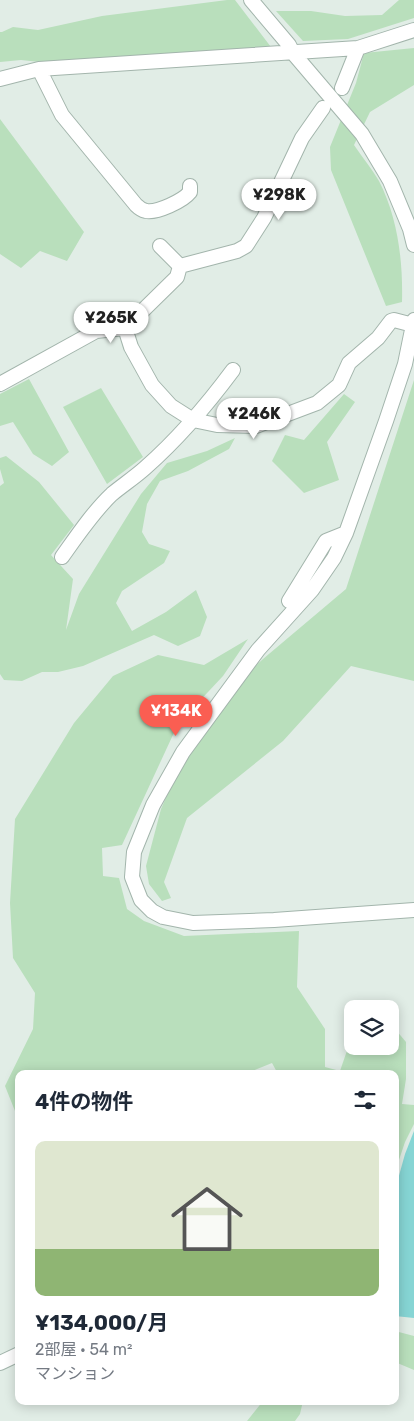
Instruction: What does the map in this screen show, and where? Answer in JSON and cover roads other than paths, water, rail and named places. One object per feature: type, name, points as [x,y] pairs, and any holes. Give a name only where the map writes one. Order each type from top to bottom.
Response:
[{"type":"street","points":[[251,0],[362,134],[390,181],[410,229],[414,245]]},
{"type":"street","points":[[0,79],[39,70],[291,49],[358,48],[410,33]]},
{"type":"street","points":[[342,88],[358,48]]},
{"type":"street","points":[[39,70],[62,115],[143,211],[154,212],[186,198],[190,192],[190,186]]},
{"type":"street","points":[[180,266],[237,251],[246,246],[264,218],[302,138],[323,108]]},
{"type":"street","points":[[160,246],[180,266]]},
{"type":"street","points":[[0,384],[96,331],[125,328],[177,277],[180,266]]},
{"type":"street","points":[[414,320],[405,364],[346,533],[334,558],[312,590],[258,650],[183,752],[154,805],[134,852],[132,877],[141,900],[152,911],[163,917],[193,923],[274,920],[414,910]]},
{"type":"street","points":[[125,328],[130,347],[152,385],[171,406],[192,420],[217,425],[256,426],[317,403],[339,385],[349,363],[378,338],[391,321],[413,324]]},
{"type":"street","points":[[62,557],[86,523],[112,495],[146,467],[192,420],[233,370]]},
{"type":"street","points":[[289,601],[326,541],[346,533]]},
{"type":"street","points":[[0,1362],[15,1356]]},
{"type":"water","points":[[414,1131],[414,1318],[399,1316],[399,1176]]}]
